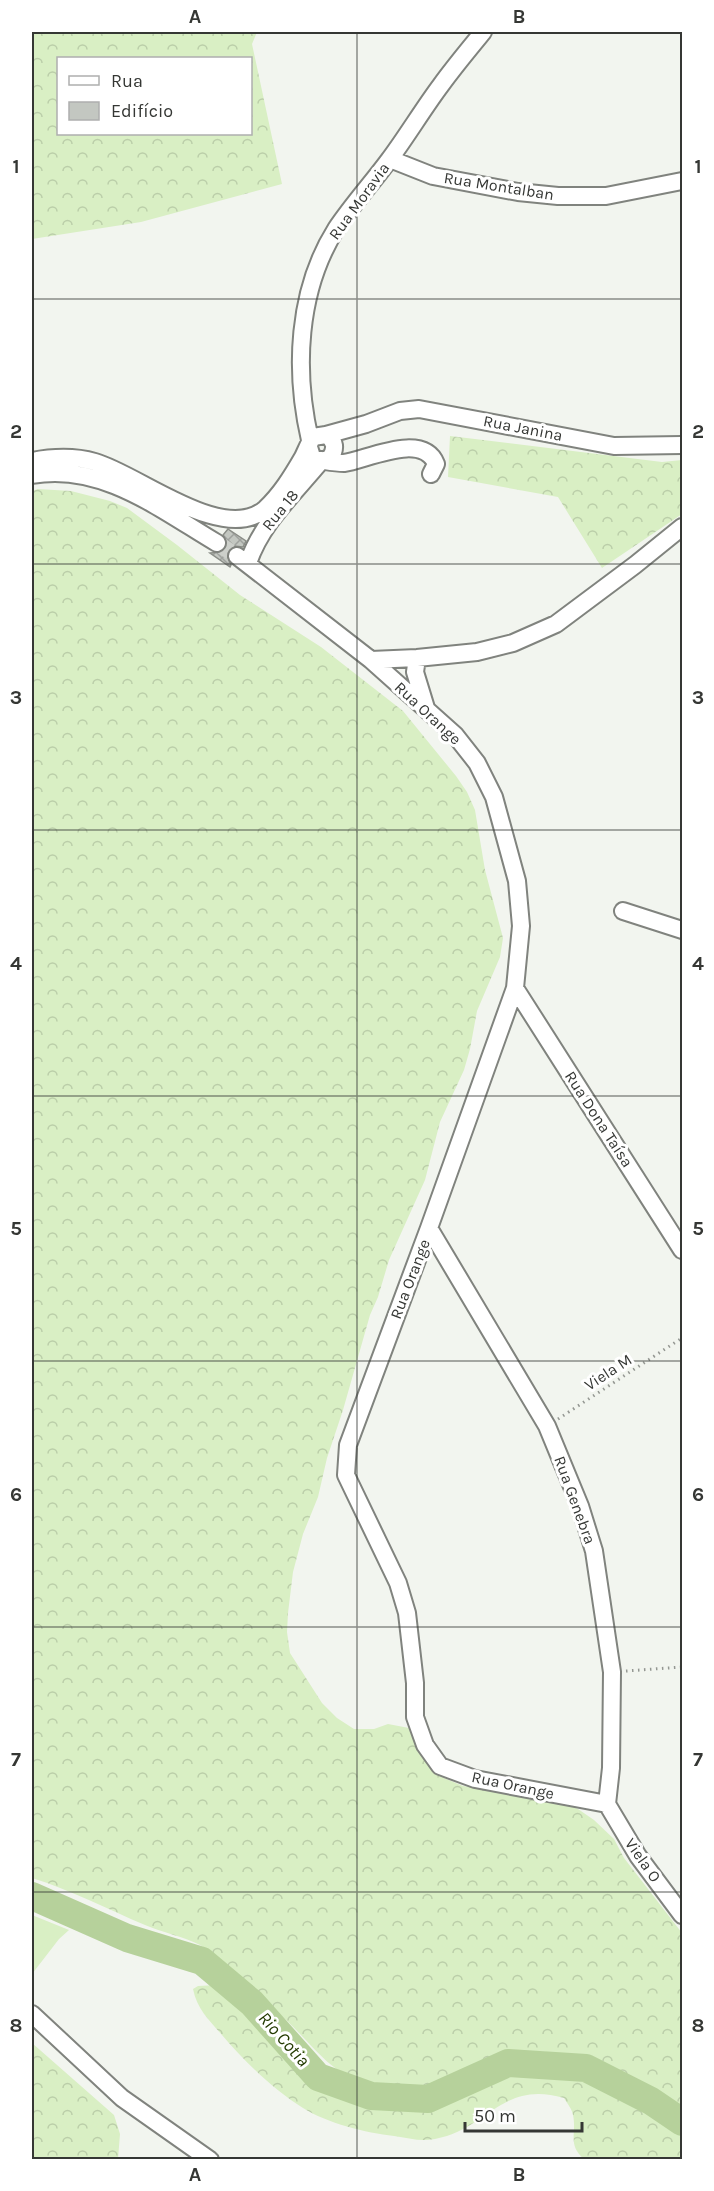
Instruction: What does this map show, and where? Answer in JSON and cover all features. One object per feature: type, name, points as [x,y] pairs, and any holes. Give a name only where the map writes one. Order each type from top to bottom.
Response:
[{"type":"street","name":"Rua Moravia","points":[[317,439],[303,397],[301,360],[304,321],[321,258],[337,229],[390,159],[441,85],[483,32]]},
{"type":"street","name":"Rua Montalban","points":[[390,159],[433,176],[518,192],[558,196],[606,196],[682,181]]},
{"type":"street","name":"Rua Janina","points":[[317,439],[400,411],[419,409],[614,446],[682,445]]},
{"type":"street","name":"Rua Janina","points":[[326,458],[366,424]]},
{"type":"street","points":[[326,458],[333,440],[317,439],[312,457],[344,463],[387,451],[413,449],[428,453],[434,458],[436,464],[431,474]]},
{"type":"street","name":"Rua 18","points":[[32,461],[74,458],[96,462],[122,472],[195,511],[231,519],[247,517],[263,511],[287,485],[317,439]]},
{"type":"street","name":"Rua 18","points":[[242,560],[274,514],[326,458]]},
{"type":"street","points":[[32,475],[71,472],[99,479],[140,496],[217,543]]},
{"type":"street","points":[[371,660],[477,652],[513,643],[556,624],[635,566],[682,526]]},
{"type":"street","name":"Rua Orange","points":[[242,560],[371,660],[455,735],[477,763],[494,797],[517,881],[522,926],[514,988],[429,1228],[348,1445],[346,1475],[398,1583],[407,1613],[415,1683],[415,1717],[425,1745],[440,1766],[475,1779],[607,1804]]},
{"type":"street","points":[[417,658],[415,672],[427,711]]},
{"type":"street","points":[[623,911],[682,930]]},
{"type":"street","name":"Rua Dona Taísa","points":[[514,988],[682,1250]]},
{"type":"street","name":"Rua Genebra","points":[[429,1228],[547,1426],[580,1506],[594,1551],[612,1672],[611,1768],[607,1804]]},
{"type":"street","name":"Viela O","points":[[607,1804],[638,1856],[682,1915]]},
{"type":"street","points":[[32,2014],[122,2098],[210,2160]]},
{"type":"path","name":"Viela M","points":[[547,1426],[682,1338]]},
{"type":"path","points":[[612,1672],[682,1667]]},
{"type":"green space","points":[[32,32],[257,32],[252,44],[282,184],[141,222],[32,239]]},
{"type":"green space","points":[[450,436],[662,462],[682,460],[682,514],[602,568],[558,497],[448,477]]},
{"type":"green space","points":[[38,489],[71,491],[127,508],[240,595],[321,647],[403,711],[456,776],[475,810],[485,870],[503,938],[500,957],[477,1011],[464,1070],[440,1122],[425,1180],[389,1260],[370,1315],[327,1458],[318,1497],[303,1534],[293,1572],[288,1613],[287,1632],[290,1653],[322,1703],[337,1718],[354,1729],[374,1729],[388,1724],[409,1728],[429,1762],[444,1778],[463,1786],[560,1800],[594,1820],[614,1839],[624,1858],[682,1933],[682,2107],[611,2069],[561,2054],[535,2051],[509,2054],[482,2062],[427,2090],[397,2090],[360,2082],[336,2069],[286,2020],[246,1987],[217,1957],[200,1945],[151,1928],[75,1894],[32,1878],[32,491]]},
{"type":"green space","points":[[32,1915],[69,1930],[59,1939],[32,1974]]},
{"type":"green space","points":[[217,1985],[243,2002],[260,2019],[301,2073],[331,2094],[345,2100],[376,2108],[400,2110],[425,2108],[449,2100],[502,2075],[527,2071],[551,2071],[574,2075],[619,2093],[682,2131],[682,2159],[584,2159],[574,2143],[573,2115],[568,2104],[564,2098],[543,2094],[525,2095],[510,2100],[453,2134],[430,2140],[371,2132],[335,2123],[303,2108],[270,2084],[213,2024],[201,2008],[193,1989],[198,1986]]},
{"type":"green space","points":[[32,2043],[114,2115],[120,2134],[118,2159],[32,2159]]},
{"type":"building","points":[[228,529],[246,541],[243,547],[234,546],[228,550],[230,567],[210,553],[226,549],[227,543],[223,535]]},
{"type":"waterway","name":"Rio Cotia","points":[[32,1896],[127,1938],[202,1961],[252,2003],[318,2077],[371,2096],[428,2099],[508,2063],[586,2068],[651,2101],[682,2122]]},
{"type":"tunnel","points":[[217,543],[237,556]]}]
